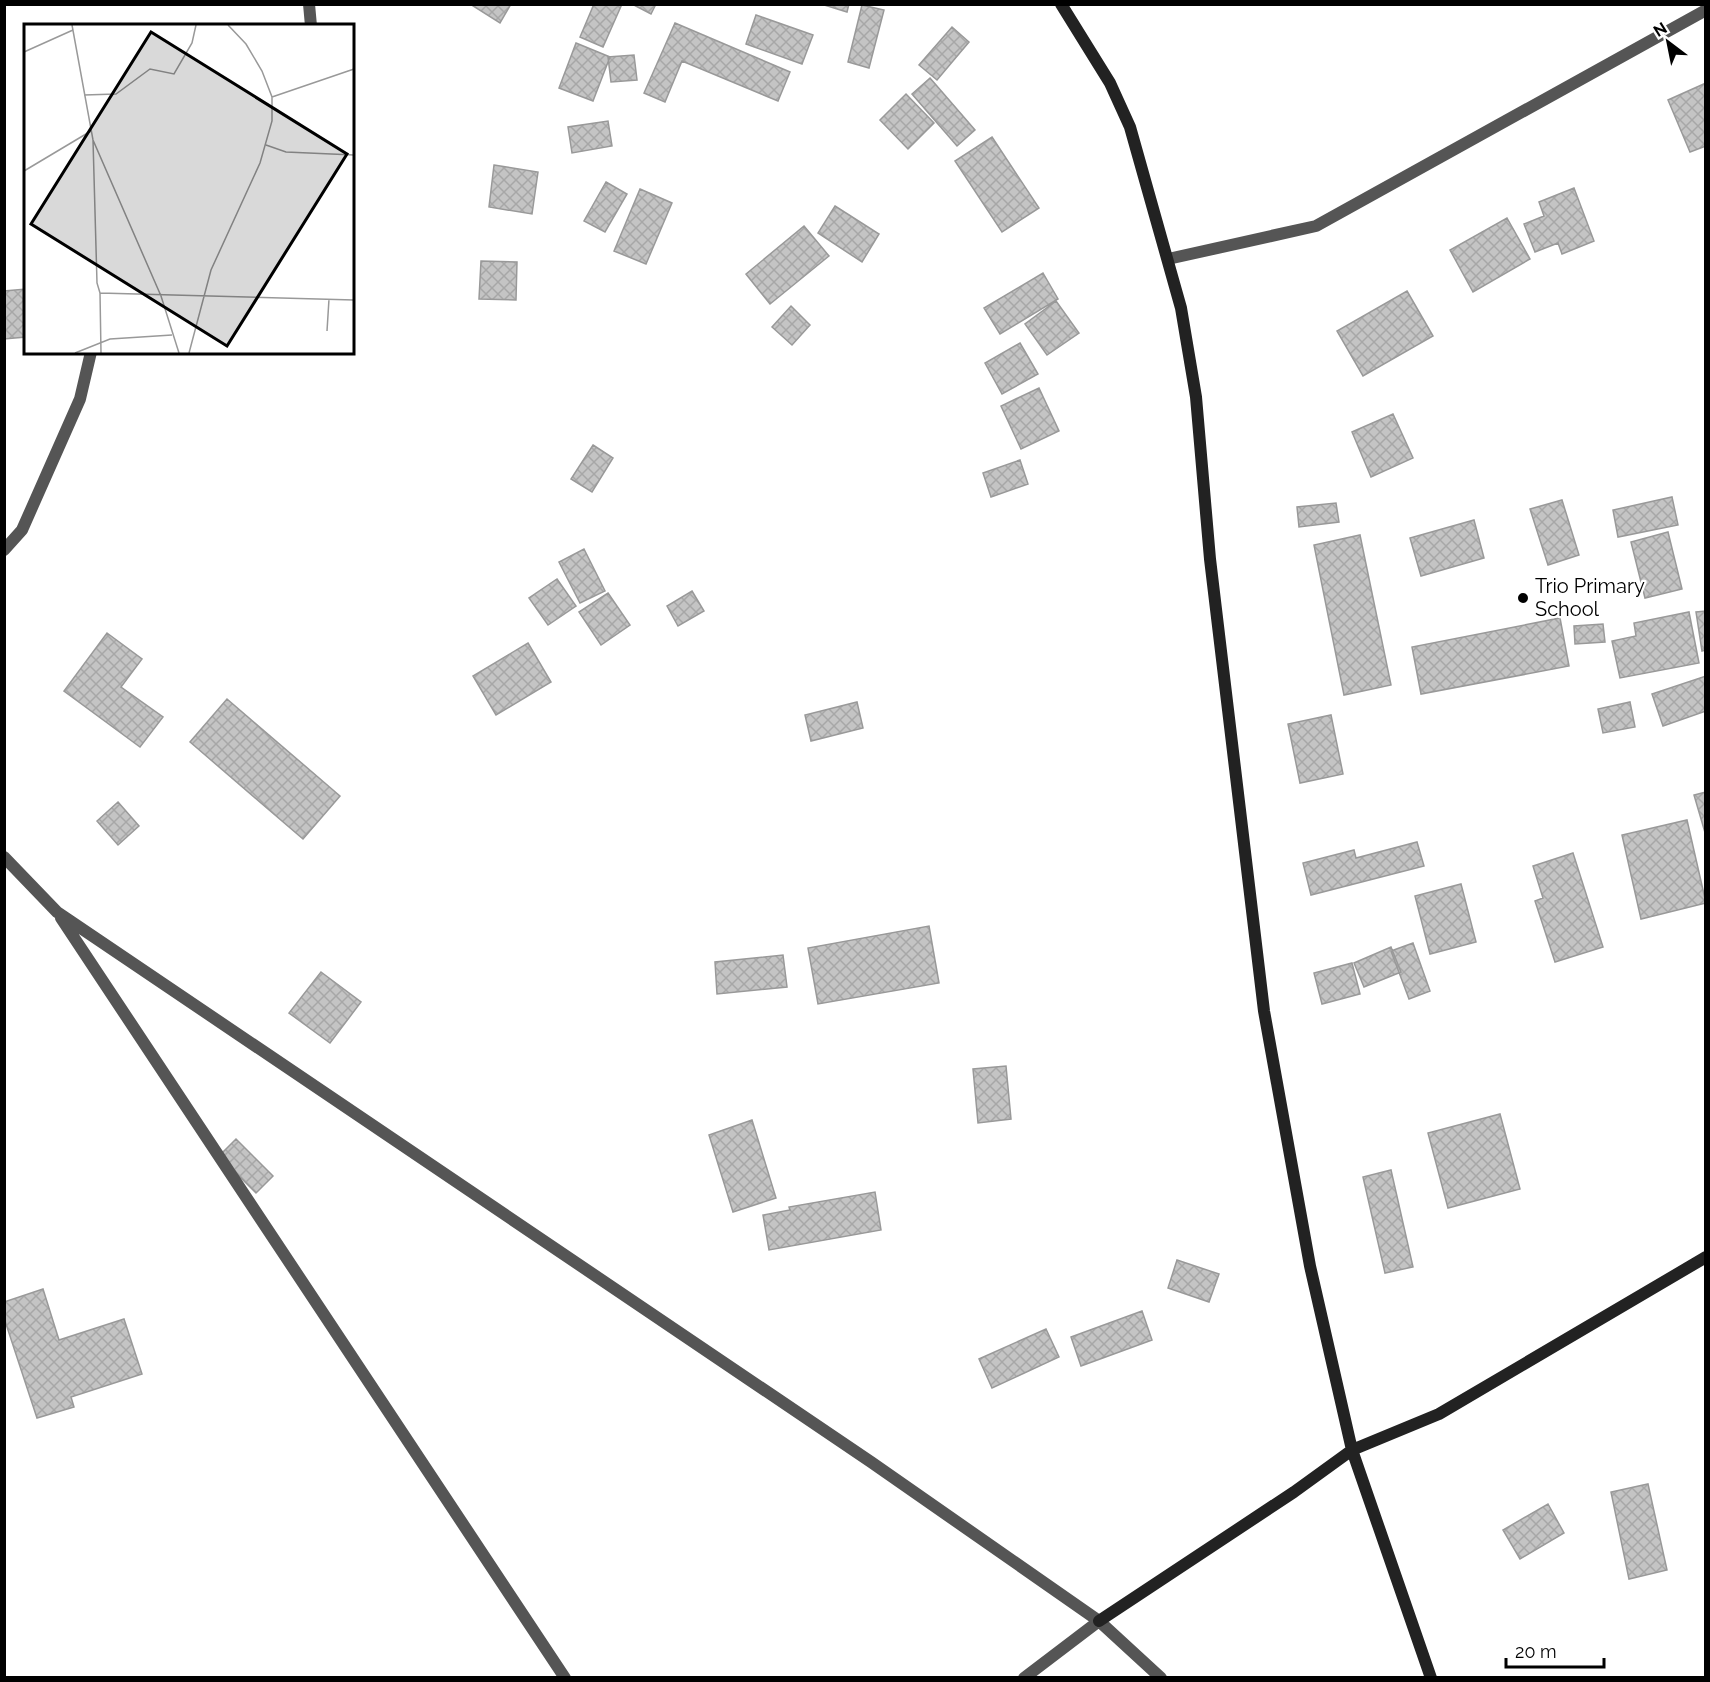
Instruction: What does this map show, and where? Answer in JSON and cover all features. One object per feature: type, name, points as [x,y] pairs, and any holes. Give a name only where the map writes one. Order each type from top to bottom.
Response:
[{"type":"main road","points":[[1061,4],[1106,75],[1130,127],[1181,308],[1196,397],[1209,559],[1264,1011],[1310,1266],[1352,1450],[1431,1677]]},
{"type":"main road","points":[[1099,1621],[1198,1553],[1294,1492],[1352,1450],[1439,1414],[1706,1257]]},
{"type":"street","points":[[309,4],[311,24]]},
{"type":"street","points":[[1168,259],[1316,226],[1706,10]]},
{"type":"street","points":[[4,550],[22,530],[80,399],[91,354]]},
{"type":"street","points":[[6,863],[57,912],[620,1290],[1099,1621],[1161,1677]]},
{"type":"street","points":[[57,912],[565,1677]]},
{"type":"street","points":[[1024,1677],[1099,1621]]},
{"type":"building","points":[[470,4],[511,4],[500,23]]},
{"type":"building","points":[[594,4],[622,4],[603,47],[580,37]]},
{"type":"building","points":[[632,4],[656,4],[651,14]]},
{"type":"building","points":[[821,4],[849,4],[847,12]]},
{"type":"building","points":[[862,5],[884,10],[869,68],[848,62]]},
{"type":"building","points":[[756,15],[813,35],[802,64],[746,44]]},
{"type":"building","points":[[675,23],[790,72],[778,101],[682,61],[665,102],[644,93]]},
{"type":"building","points":[[952,27],[969,42],[937,80],[919,65]]},
{"type":"building","points":[[576,43],[610,57],[593,101],[559,88]]},
{"type":"building","points":[[634,55],[637,80],[611,82],[608,57]]},
{"type":"building","points":[[930,78],[975,130],[957,146],[912,94]]},
{"type":"building","points":[[1706,83],[1706,146],[1690,152],[1668,100]]},
{"type":"building","points":[[906,94],[934,123],[908,149],[880,120]]},
{"type":"building","points":[[608,121],[612,146],[572,153],[568,127]]},
{"type":"building","points":[[992,137],[1039,208],[1002,232],[955,161]]},
{"type":"building","points":[[494,165],[538,172],[532,214],[489,207]]},
{"type":"building","points":[[606,182],[627,194],[605,232],[584,221]]},
{"type":"building","points":[[1574,188],[1594,241],[1562,254],[1558,243],[1535,252],[1524,224],[1544,216],[1539,202]]},
{"type":"building","points":[[640,189],[672,203],[646,264],[614,251]]},
{"type":"building","points":[[835,206],[879,234],[862,262],[818,233]]},
{"type":"building","points":[[1507,218],[1530,259],[1473,292],[1450,250]]},
{"type":"building","points":[[804,226],[829,256],[770,304],[746,274]]},
{"type":"building","points":[[481,261],[517,262],[516,300],[479,299]]},
{"type":"building","points":[[1043,273],[1058,299],[1000,334],[984,308]]},
{"type":"building","points":[[24,289],[24,337],[4,339],[4,291]]},
{"type":"building","points":[[1407,291],[1433,336],[1363,376],[1337,331]]},
{"type":"building","points":[[1056,301],[1079,333],[1047,355],[1025,324]]},
{"type":"building","points":[[791,306],[810,325],[792,345],[772,327]]},
{"type":"building","points":[[1020,343],[1038,374],[1002,394],[985,363]]},
{"type":"building","points":[[1039,388],[1059,431],[1021,449],[1001,406]]},
{"type":"building","points":[[1393,414],[1413,458],[1371,477],[1352,432]]},
{"type":"building","points":[[593,445],[613,458],[592,492],[571,479]]},
{"type":"building","points":[[1020,460],[1028,484],[991,497],[983,473]]},
{"type":"building","points":[[1672,497],[1678,525],[1618,537],[1613,510]]},
{"type":"building","points":[[1562,500],[1579,555],[1548,565],[1530,509]]},
{"type":"building","points":[[1336,503],[1339,522],[1299,527],[1297,507]]},
{"type":"building","points":[[1474,520],[1484,558],[1421,576],[1410,538]]},
{"type":"building","points":[[1668,532],[1682,589],[1645,598],[1631,542]]},
{"type":"building","points":[[1360,535],[1391,685],[1344,695],[1314,545]]},
{"type":"building","points":[[584,549],[605,591],[580,603],[559,562]]},
{"type":"building","points":[[557,579],[576,606],[548,625],[529,598]]},
{"type":"building","points":[[692,591],[704,611],[678,626],[667,606]]},
{"type":"building","points":[[608,593],[630,625],[601,645],[579,612]]},
{"type":"building","points":[[1706,611],[1706,650],[1702,651],[1696,612]]},
{"type":"building","points":[[1689,612],[1699,663],[1620,678],[1612,641],[1636,636],[1634,623]]},
{"type":"building","points":[[1560,618],[1569,666],[1421,694],[1412,647]]},
{"type":"building","points":[[1603,624],[1605,642],[1575,644],[1574,626]]},
{"type":"building","points":[[107,633],[142,659],[121,687],[163,717],[140,747],[64,691]]},
{"type":"building","points":[[528,643],[551,682],[496,715],[473,676]]},
{"type":"building","points":[[1706,676],[1706,711],[1663,726],[1652,694]]},
{"type":"building","points":[[227,699],[340,796],[303,839],[190,742]]},
{"type":"building","points":[[857,702],[863,728],[811,741],[805,715]]},
{"type":"building","points":[[1630,702],[1635,727],[1603,733],[1598,709]]},
{"type":"building","points":[[1331,715],[1343,774],[1300,783],[1288,724]]},
{"type":"building","points":[[1706,792],[1706,836],[1694,795]]},
{"type":"building","points":[[118,802],[139,826],[118,845],[97,821]]},
{"type":"building","points":[[1687,820],[1706,903],[1641,919],[1622,835]]},
{"type":"building","points":[[1417,842],[1424,866],[1311,895],[1303,863],[1354,850],[1356,858]]},
{"type":"building","points":[[1573,853],[1603,947],[1555,962],[1535,901],[1543,898],[1533,866]]},
{"type":"building","points":[[1461,884],[1476,942],[1430,954],[1415,896]]},
{"type":"building","points":[[929,926],[939,983],[818,1004],[808,948]]},
{"type":"building","points":[[1413,943],[1430,991],[1409,999],[1391,951]]},
{"type":"building","points":[[1391,947],[1401,972],[1364,987],[1354,963]]},
{"type":"building","points":[[783,955],[787,987],[717,994],[715,962]]},
{"type":"building","points":[[1352,963],[1360,994],[1322,1004],[1314,973]]},
{"type":"building","points":[[321,972],[361,1002],[330,1043],[289,1013]]},
{"type":"building","points":[[1006,1066],[1011,1119],[978,1123],[973,1069]]},
{"type":"building","points":[[1500,1114],[1520,1189],[1448,1208],[1428,1133]]},
{"type":"building","points":[[752,1120],[776,1198],[733,1212],[709,1135]]},
{"type":"building","points":[[236,1139],[273,1176],[256,1193],[219,1156]]},
{"type":"building","points":[[1391,1170],[1413,1267],[1385,1273],[1363,1177]]},
{"type":"building","points":[[875,1192],[881,1230],[769,1250],[763,1215],[790,1210],[789,1207]]},
{"type":"building","points":[[1177,1260],[1219,1274],[1209,1302],[1168,1288]]},
{"type":"building","points":[[43,1289],[59,1340],[124,1319],[142,1374],[71,1397],[74,1407],[37,1418],[4,1318],[4,1302]]},
{"type":"building","points":[[1142,1311],[1152,1340],[1081,1366],[1071,1337]]},
{"type":"building","points":[[1046,1329],[1059,1357],[992,1388],[979,1359]]},
{"type":"building","points":[[1648,1484],[1667,1570],[1629,1579],[1611,1492]]},
{"type":"building","points":[[1548,1504],[1564,1533],[1520,1559],[1503,1530]]},
{"type":"place","name":"Trio Primary School","points":[[1523,598]]}]
